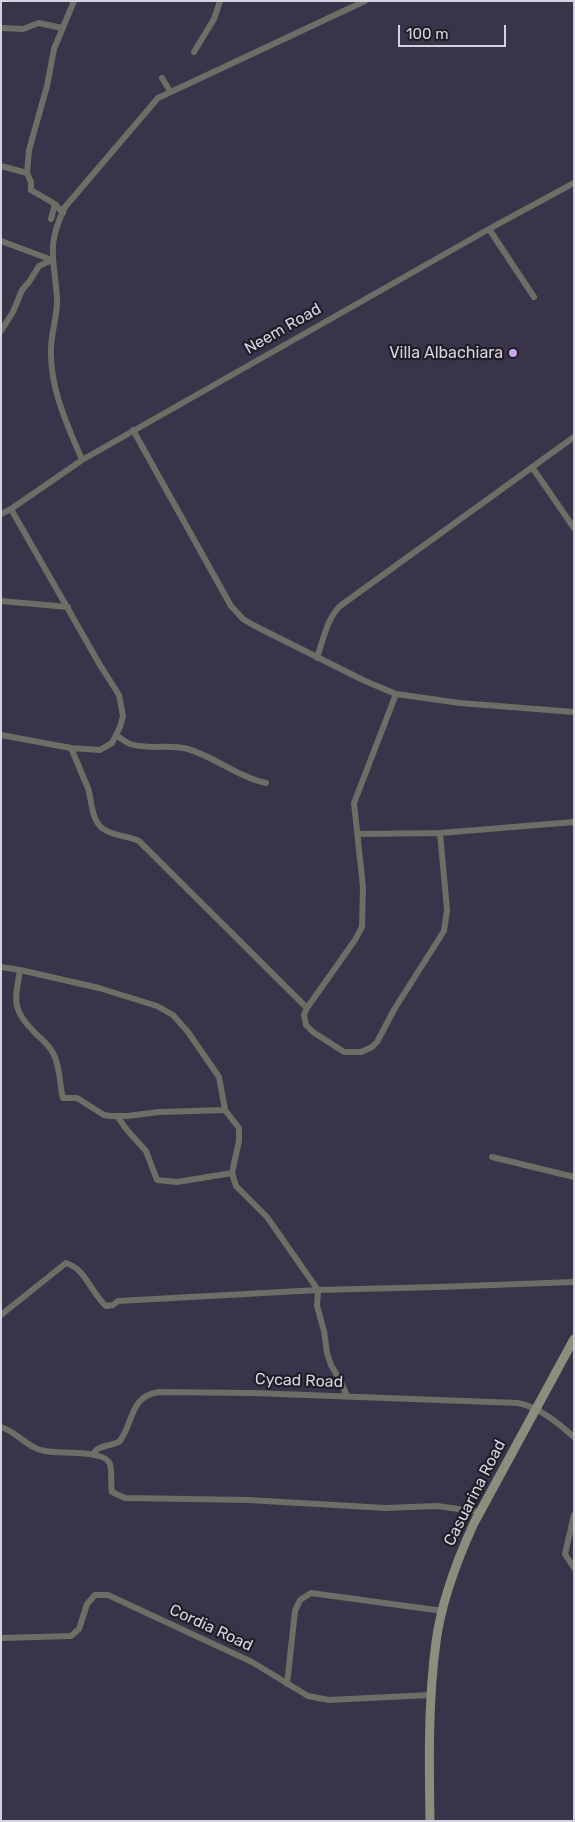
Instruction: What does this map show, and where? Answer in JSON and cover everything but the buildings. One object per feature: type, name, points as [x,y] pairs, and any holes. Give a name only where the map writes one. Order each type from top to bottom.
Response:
[{"type":"street","points":[[62,213],[55,204],[31,190],[31,182],[26,174],[29,150],[47,86],[54,49],[74,1]]},
{"type":"street","points":[[194,52],[214,19],[220,1]]},
{"type":"street","points":[[82,460],[57,402],[51,363],[51,342],[57,306],[52,260],[53,240],[62,213],[158,98],[365,1]]},
{"type":"street","points":[[1,28],[23,29],[39,23],[62,28]]},
{"type":"street","points":[[162,78],[170,91]]},
{"type":"street","points":[[1,166],[26,174]]},
{"type":"street","name":"Neem Road","points":[[1,514],[82,460],[133,430],[488,228],[574,182]]},
{"type":"street","points":[[52,219],[55,204]]},
{"type":"street","points":[[488,228],[534,297]]},
{"type":"street","points":[[1,241],[52,260]]},
{"type":"street","points":[[1,331],[13,312],[22,290],[39,266],[52,260]]},
{"type":"street","points":[[133,430],[231,606],[243,619],[318,658],[396,694],[460,703],[574,712]]},
{"type":"street","points":[[318,658],[330,620],[340,606],[574,437]]},
{"type":"street","points":[[532,468],[574,528]]},
{"type":"street","points":[[1,735],[71,748],[100,750],[112,743],[117,736],[123,716],[119,695],[11,509]]},
{"type":"street","points":[[1,601],[68,607]]},
{"type":"street","points":[[396,694],[355,800],[362,887],[362,927],[304,1015],[306,1025],[344,1052],[361,1052],[372,1047],[377,1042],[395,1008],[444,931],[446,910],[440,833]]},
{"type":"street","points":[[117,736],[128,744],[188,749],[221,763],[249,778],[266,783]]},
{"type":"street","points":[[71,748],[88,790],[96,820],[103,828],[120,836],[132,837],[139,841],[307,1008]]},
{"type":"street","points":[[358,834],[440,833],[574,822]]},
{"type":"street","points":[[1,967],[100,988],[157,1006],[174,1015],[188,1032],[219,1077],[225,1110],[239,1128],[232,1173],[236,1186],[267,1217],[318,1290],[317,1306],[324,1331],[327,1353],[347,1396]]},
{"type":"street","points":[[20,970],[15,1001],[17,1011],[54,1054],[64,1098],[77,1098],[104,1115],[117,1116],[159,1112],[225,1110]]},
{"type":"street","points":[[117,1116],[146,1151],[157,1180],[177,1182],[232,1173]]},
{"type":"street","points":[[492,1157],[574,1177]]},
{"type":"street","points":[[1,1315],[66,1262],[77,1268],[101,1302],[106,1306],[113,1306],[118,1301],[318,1290],[438,1288],[574,1282]]},
{"type":"street","name":"Casuarina Road","points":[[430,1821],[430,1696],[436,1640],[443,1611],[466,1541],[574,1339]]},
{"type":"street","name":"Cycad Road","points":[[93,1455],[94,1450],[117,1444],[120,1441],[141,1399],[150,1393],[253,1393],[504,1401],[527,1404],[574,1437]]},
{"type":"street","points":[[1,1427],[40,1450],[93,1455],[104,1458],[109,1462],[111,1469],[110,1484],[112,1492],[125,1498],[248,1500],[386,1508],[437,1506],[480,1512]]},
{"type":"street","points":[[574,1515],[565,1554],[574,1568]]},
{"type":"street","points":[[287,1684],[295,1611],[300,1600],[311,1593],[443,1611]]},
{"type":"street","name":"Cordia Road","points":[[1,1638],[72,1636],[79,1629],[87,1604],[95,1595],[108,1595],[252,1662],[308,1696],[329,1700],[430,1696]]},
{"type":"place","name":"Villa Albachiara","points":[[513,353]]}]
